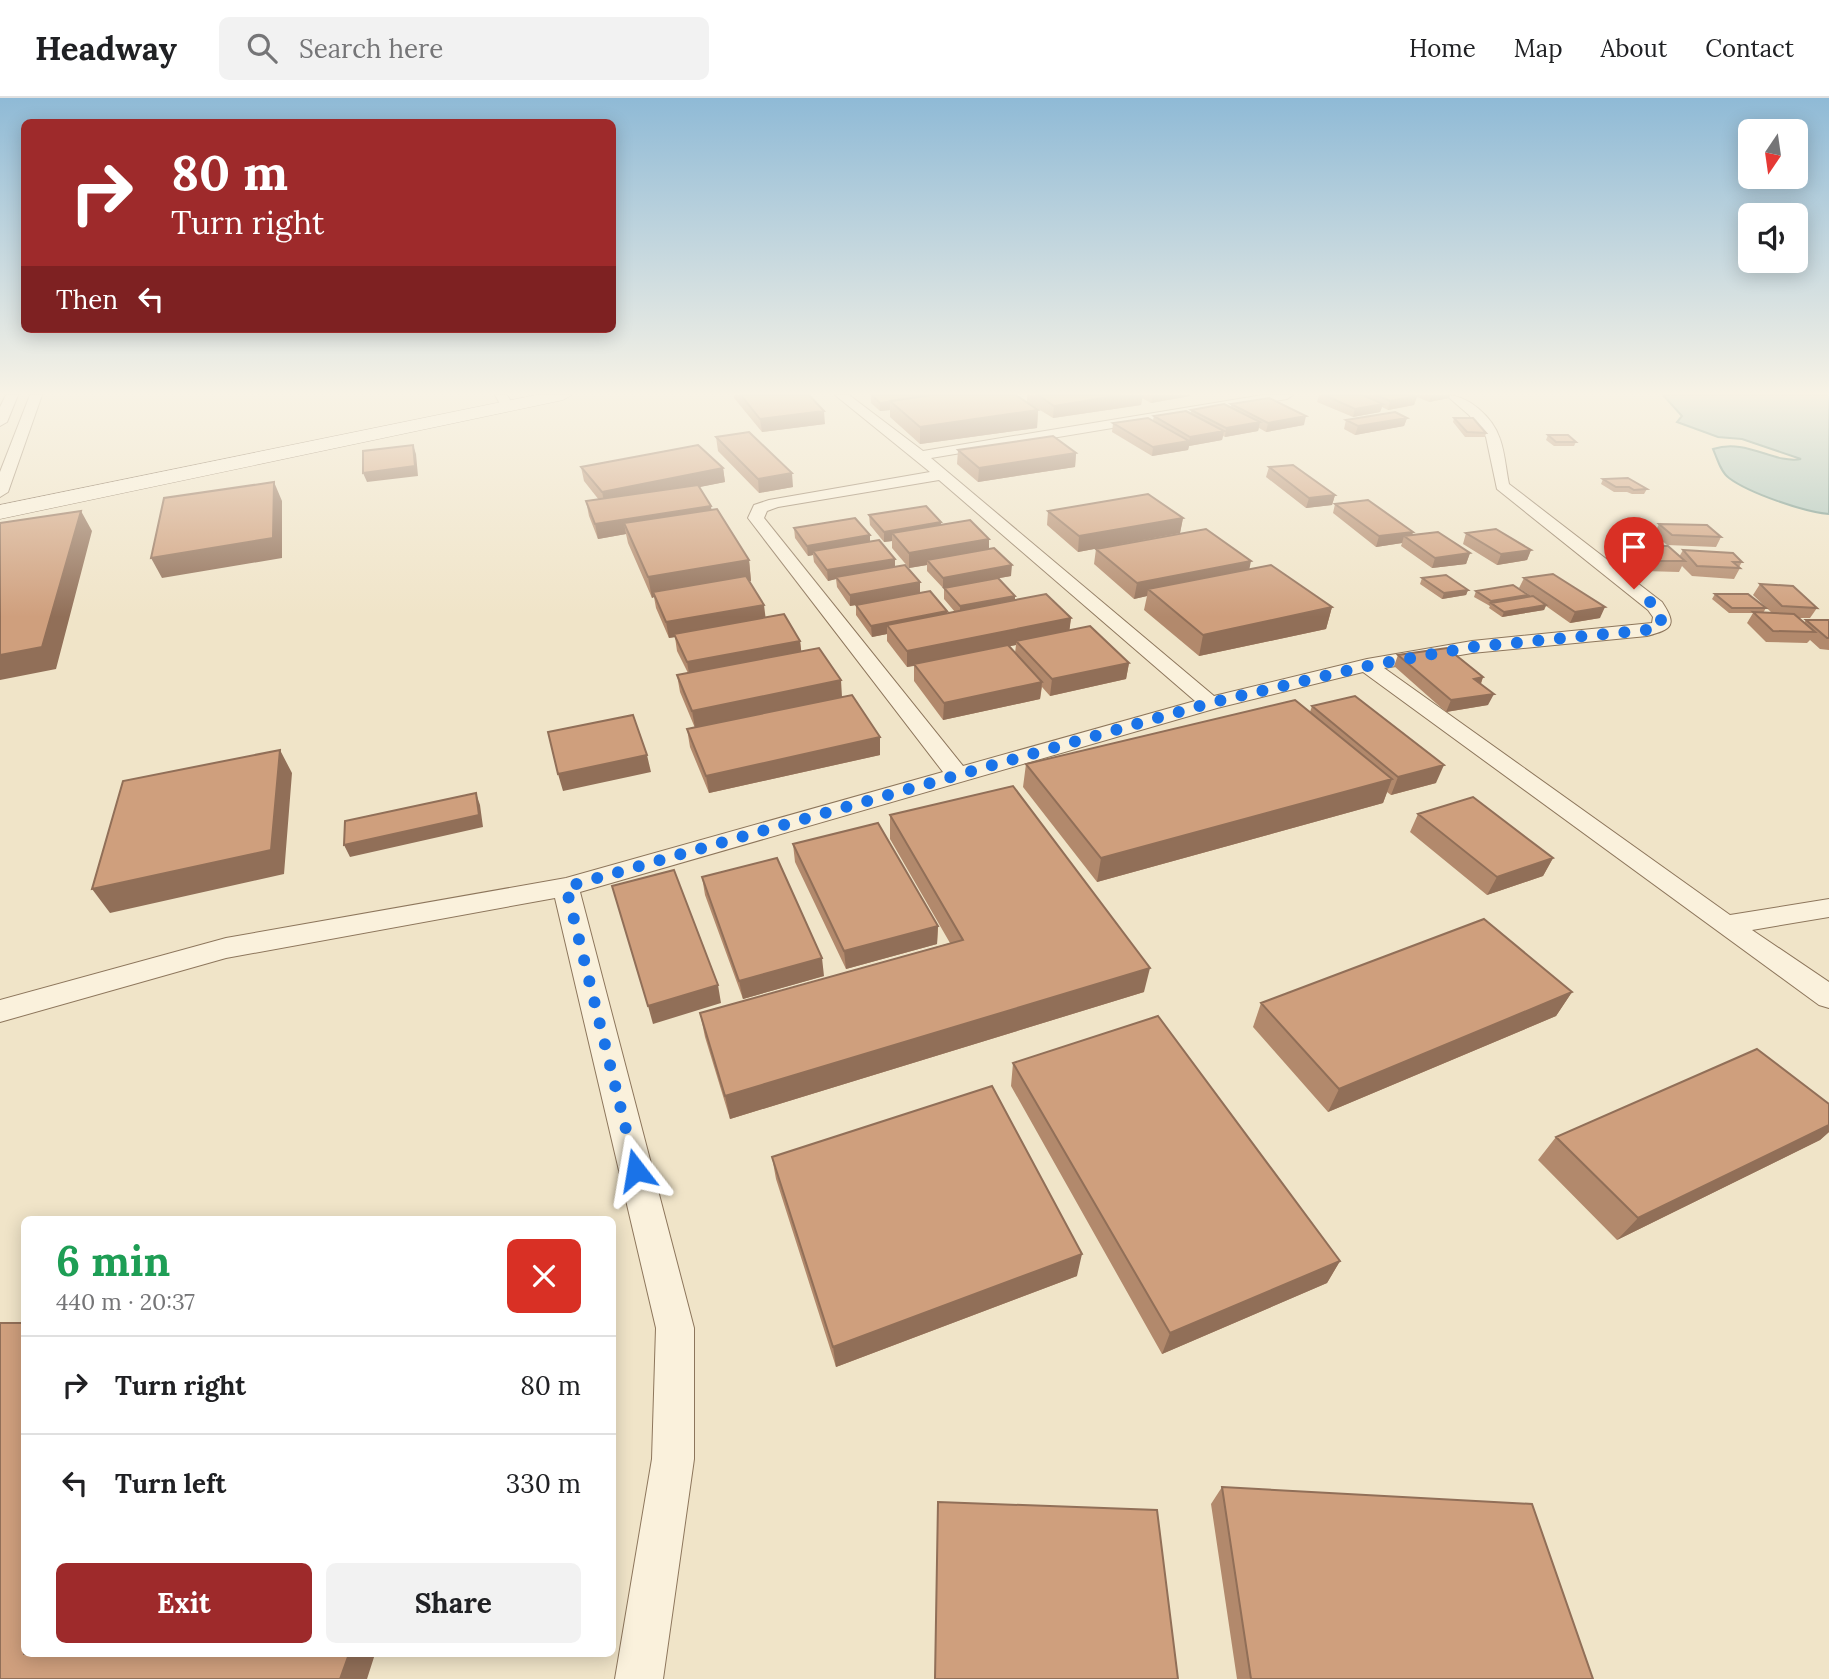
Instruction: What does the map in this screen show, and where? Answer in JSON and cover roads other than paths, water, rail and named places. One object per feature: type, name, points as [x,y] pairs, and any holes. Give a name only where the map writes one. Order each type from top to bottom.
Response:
[{"type":"street","points":[[0,492],[9,469]]},
{"type":"street","points":[[0,500],[158,469]]},
{"type":"street","points":[[0,512],[196,469]]},
{"type":"street","points":[[933,469],[1210,703]]},
{"type":"street","points":[[0,1012],[226,948],[566,887],[1210,703],[1367,666],[1472,647],[1647,630],[1661,626],[1662,617],[1655,606],[1503,486],[1499,469]]},
{"type":"street","points":[[940,475],[775,503],[761,508],[756,518],[958,775]]},
{"type":"street","points":[[1367,666],[1829,998]]},
{"type":"street","points":[[566,887],[675,1328],[673,1460],[639,1679]]},
{"type":"street","points":[[1725,925],[1829,908]]},
{"type":"water","points":[[1721,469],[1829,469],[1829,514],[1806,510],[1750,490],[1726,476]]}]
